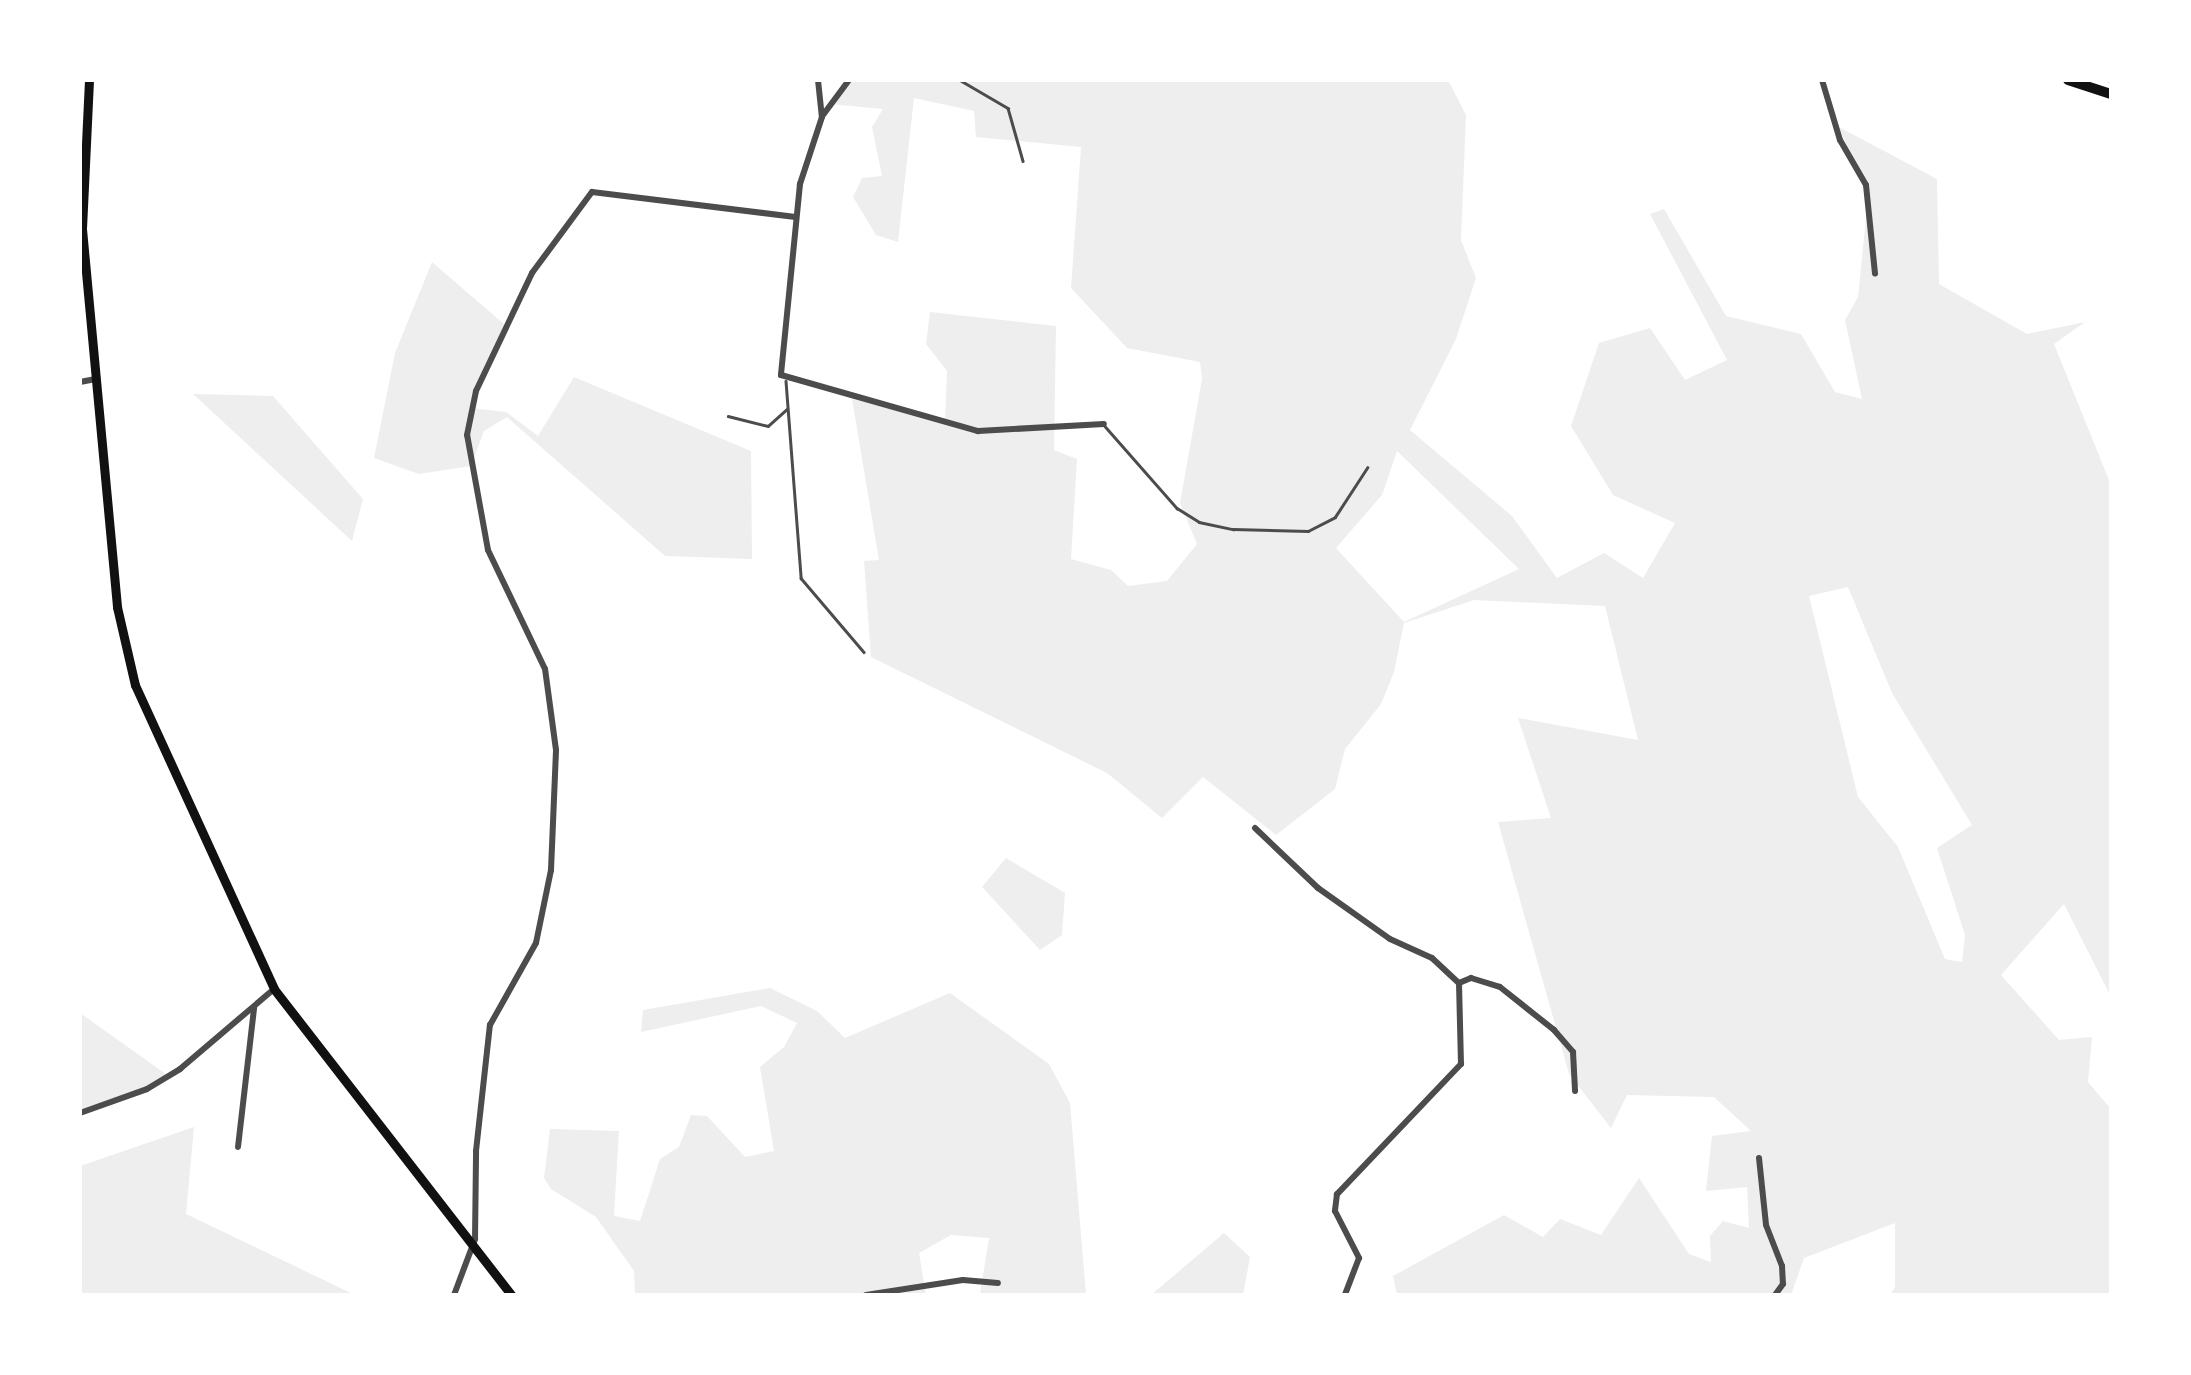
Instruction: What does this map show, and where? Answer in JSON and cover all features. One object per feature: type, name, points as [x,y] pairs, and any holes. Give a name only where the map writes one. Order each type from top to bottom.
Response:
[{"type":"main road","points":[[89,80],[80,181],[125,655],[274,989],[472,1250],[511,1295]]},
{"type":"main road","points":[[2068,80],[2111,94]]},
{"type":"street","points":[[818,80],[822,117],[795,218],[790,298],[778,365],[786,380],[978,431],[1104,424]]},
{"type":"street","points":[[822,117],[849,80]]},
{"type":"street","points":[[1822,80],[1840,140],[1866,186],[1875,274]]},
{"type":"street","points":[[454,1295],[472,1250],[487,1041],[494,1011],[536,944],[551,870],[556,750],[545,669],[488,550],[467,435],[476,391],[532,273],[592,192],[795,218]]},
{"type":"street","points":[[80,382],[96,378]]},
{"type":"street","points":[[1255,828],[1318,888],[1390,939],[1432,958],[1460,983],[1461,1064],[1337,1194],[1335,1210],[1359,1258],[1345,1295]]},
{"type":"street","points":[[1460,983],[1471,978],[1500,987],[1554,1030],[1572,1052],[1576,1091]]},
{"type":"street","points":[[80,1112],[164,1080],[274,989]]},
{"type":"street","points":[[238,1148],[255,1007]]},
{"type":"street","points":[[1759,1158],[1766,1226],[1782,1266],[1775,1295]]},
{"type":"street","points":[[866,1295],[963,1280],[998,1282]]},
{"type":"lane","points":[[960,80],[1008,108],[1023,161]]},
{"type":"lane","points":[[786,380],[801,578],[864,652]]},
{"type":"lane","points":[[728,416],[768,426],[787,407]]},
{"type":"lane","points":[[1104,424],[1177,508],[1199,522],[1234,529],[1308,531],[1335,517],[1367,468]]},
{"type":"shaded area","points":[[854,80],[1448,80],[1466,115],[1461,240],[1476,278],[1456,339],[1410,430],[1512,516],[1557,578],[1604,553],[1643,578],[1675,523],[1613,495],[1571,426],[1599,343],[1650,328],[1685,380],[1727,360],[1650,214],[1664,209],[1726,316],[1801,334],[1835,392],[1862,399],[1845,320],[1858,297],[1868,198],[1839,127],[1937,179],[1939,284],[2027,334],[2085,322],[2054,344],[2111,485],[2111,997],[2064,904],[2001,975],[2059,1040],[2092,1037],[2088,1082],[2111,1109],[2111,1295],[1890,1295],[1895,1287],[1895,1223],[1804,1258],[1791,1295],[1397,1295],[1393,1276],[1504,1215],[1543,1237],[1560,1219],[1601,1235],[1639,1178],[1689,1254],[1711,1262],[1710,1236],[1723,1221],[1749,1228],[1747,1187],[1706,1191],[1712,1136],[1751,1131],[1714,1097],[1627,1095],[1611,1128],[1569,1074],[1498,822],[1551,818],[1518,718],[1638,740],[1605,606],[1474,600],[1404,623],[1394,672],[1381,704],[1345,749],[1335,789],[1276,835],[1203,777],[1162,818],[1107,773],[871,657],[864,561],[879,560],[852,399],[945,420],[947,371],[926,344],[930,312],[1056,326],[1054,450],[1077,459],[1071,559],[1111,570],[1128,586],[1167,581],[1197,544],[1180,503],[1202,379],[1200,362],[1127,348],[1071,288],[1081,147],[976,137],[974,111],[914,98],[898,242],[876,235],[853,197],[862,178],[882,176],[872,127],[883,109],[830,104]],"holes":[[[1397,451],[1519,569],[1404,622],[1336,548],[1382,495]],[[1848,587],[1892,693],[1972,825],[1937,848],[1965,935],[1962,962],[1945,959],[1898,847],[1858,797],[1809,596]]]},
{"type":"shaded area","points":[[432,262],[505,325],[471,408],[506,412],[538,436],[574,377],[751,451],[752,559],[665,556],[507,417],[484,431],[471,466],[419,474],[374,458],[395,353]]},
{"type":"shaded area","points":[[193,394],[273,396],[363,499],[352,541]]},
{"type":"shaded area","points":[[1006,858],[1065,893],[1062,935],[1040,950],[982,887]]},
{"type":"shaded area","points":[[770,988],[817,1011],[845,1038],[950,993],[1049,1064],[1070,1103],[1086,1295],[945,1295],[980,1294],[989,1238],[951,1235],[919,1253],[926,1295],[635,1295],[634,1271],[596,1217],[551,1189],[544,1178],[550,1129],[619,1131],[614,1216],[640,1221],[660,1159],[679,1147],[691,1115],[707,1116],[745,1157],[774,1151],[760,1067],[784,1047],[797,1023],[761,1006],[641,1032],[643,1010]]},
{"type":"shaded area","points":[[80,1013],[170,1077],[82,1111]]},
{"type":"shaded area","points":[[194,1127],[186,1214],[355,1295],[80,1295],[80,1166]]},
{"type":"shaded area","points":[[1224,1233],[1250,1257],[1243,1295],[1151,1295]]}]
